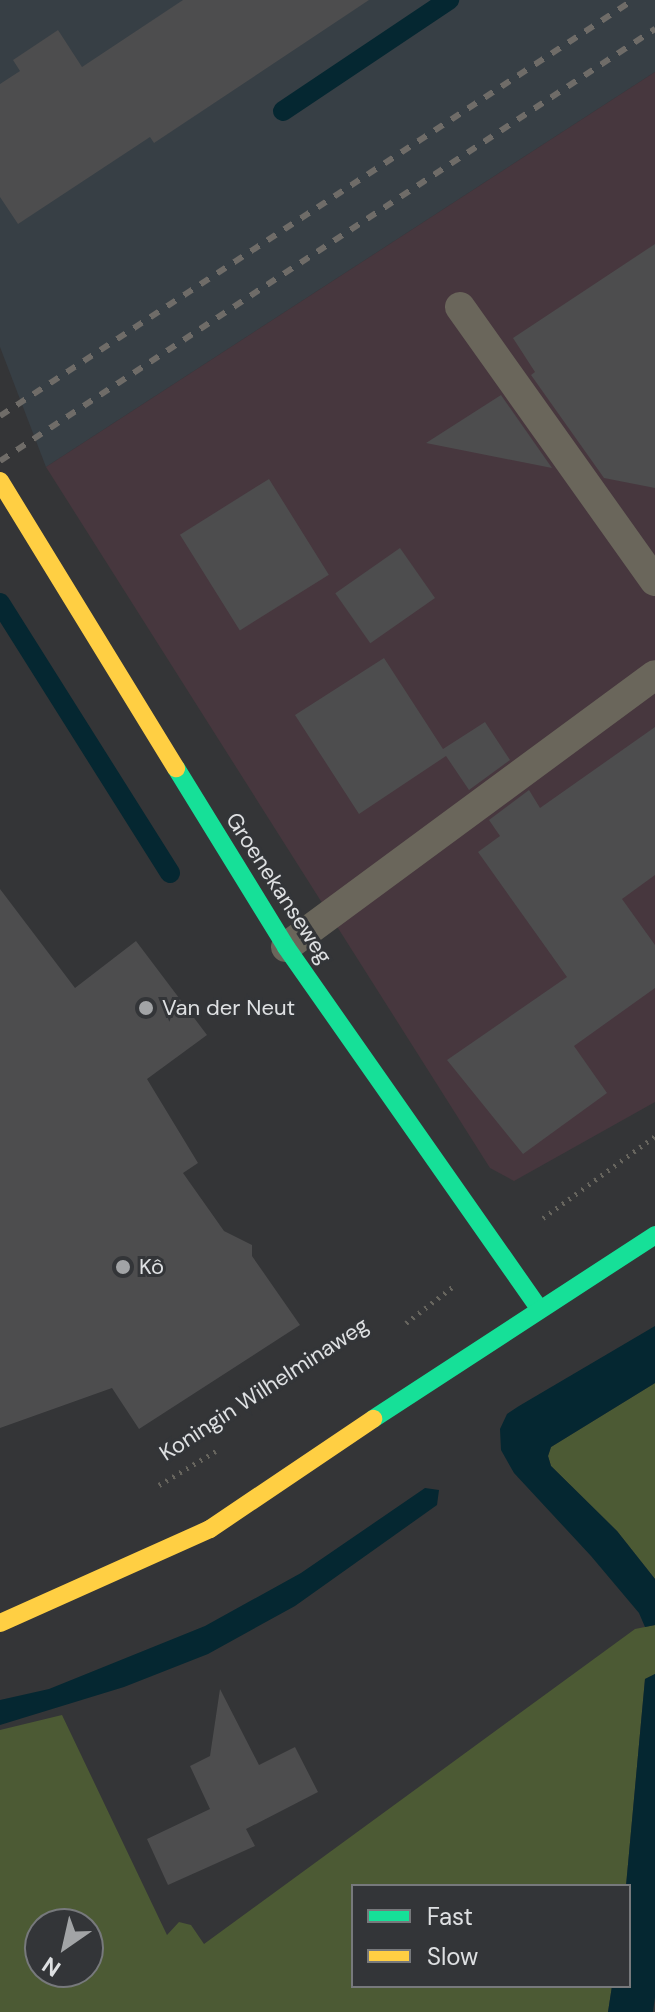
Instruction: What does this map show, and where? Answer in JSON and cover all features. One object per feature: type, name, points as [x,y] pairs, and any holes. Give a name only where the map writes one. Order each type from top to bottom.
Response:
[{"type":"street","name":"Groenekanseweg","points":[[0,481],[286,947],[538,1307]]},
{"type":"street","points":[[0,1623],[210,1529],[538,1307],[655,1235]]},
{"type":"lane","points":[[460,307],[655,581]]},
{"type":"lane","points":[[286,947],[655,675]]},
{"type":"path","name":"Koningin Wilhelminaweg","points":[[401,1327],[499,1250],[655,1136]]},
{"type":"path","name":"Koningin Wilhelminaweg","points":[[152,1490],[218,1450]]},
{"type":"shaded area","points":[[0,0],[655,0],[655,72],[46,467],[0,347]]},
{"type":"shaded area","points":[[655,72],[655,1102],[514,1181],[490,1168],[46,467]]},
{"type":"green space","points":[[655,1383],[655,1579],[617,1531],[551,1466],[548,1456],[551,1447]]},
{"type":"green space","points":[[655,1625],[655,1674],[645,1679],[626,1884],[351,1884],[351,1988],[612,1988],[608,2012],[0,2012],[0,1730],[62,1715],[167,1935],[179,1922],[191,1925],[204,1944],[635,1629]]},
{"type":"water","points":[[655,1326],[655,1383],[551,1447],[548,1456],[551,1466],[617,1531],[655,1579],[655,1625],[645,1627],[639,1613],[591,1556],[514,1473],[501,1450],[500,1429],[507,1414],[519,1406]]},
{"type":"water","points":[[425,1488],[439,1490],[437,1505],[295,1606],[208,1654],[124,1687],[0,1725],[0,1700],[49,1689],[205,1626],[301,1573]]},
{"type":"water","points":[[655,1674],[655,1997],[653,2012],[608,2012],[612,1988],[631,1988],[631,1884],[626,1884],[645,1679]]},
{"type":"building","points":[[183,0],[369,0],[154,143],[150,137],[18,224],[0,197],[0,84],[20,71],[13,60],[58,30],[82,67]]},
{"type":"building","points":[[655,244],[655,488],[604,478],[531,375],[535,372],[513,338]]},
{"type":"building","points":[[501,395],[552,468],[426,443]]},
{"type":"building","points":[[269,479],[329,575],[240,630],[180,535]]},
{"type":"building","points":[[400,548],[435,598],[370,643],[335,593]]},
{"type":"building","points":[[384,658],[443,749],[485,722],[510,760],[469,790],[446,756],[359,814],[295,715]]},
{"type":"building","points":[[655,727],[655,875],[622,899],[655,945],[655,988],[574,1046],[607,1093],[523,1154],[447,1060],[567,977],[478,852],[500,836],[489,820],[529,790],[540,808]]},
{"type":"building","points":[[0,889],[75,988],[136,941],[207,1035],[147,1079],[198,1163],[183,1173],[224,1231],[252,1245],[252,1256],[300,1325],[139,1429],[112,1388],[0,1428]]},
{"type":"building","points":[[220,1689],[259,1765],[295,1747],[318,1792],[246,1829],[255,1846],[168,1885],[147,1839],[210,1809],[190,1766],[210,1756]]},
{"type":"waterway","points":[[283,111],[449,0]]},
{"type":"waterway","points":[[0,603],[170,873]]},
{"type":"railway","points":[[0,416],[633,0]]},
{"type":"railway","points":[[0,461],[655,29]]},
{"type":"traffic: fast","points":[[176,768],[286,947],[538,1307]]},
{"type":"traffic: fast","points":[[373,1419],[655,1235]]},
{"type":"traffic: slow","points":[[0,481],[176,768]]},
{"type":"traffic: slow","points":[[0,1623],[210,1529],[373,1419]]},
{"type":"place","name":"Van der Neut","points":[[146,1008]]},
{"type":"place","name":"Kô","points":[[123,1267]]}]
